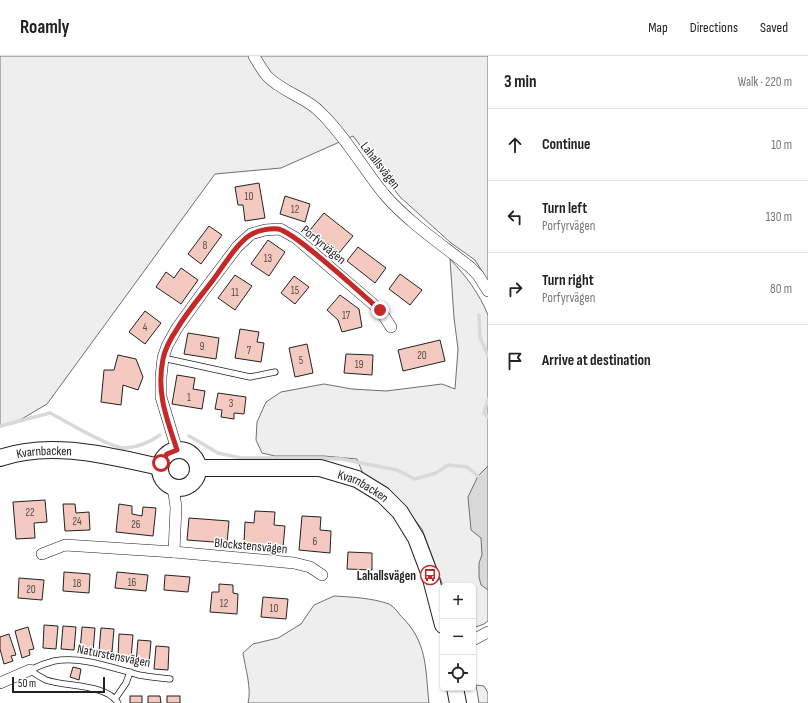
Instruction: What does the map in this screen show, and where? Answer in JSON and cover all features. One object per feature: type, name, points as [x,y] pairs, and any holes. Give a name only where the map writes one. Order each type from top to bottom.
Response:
[{"type":"street","name":"Lahallsvägen","points":[[254,56],[268,77],[276,84],[320,111],[360,163],[396,206],[418,227],[470,267],[478,275],[488,292]]},
{"type":"street","name":"Porfyrvägen","points":[[177,450],[161,397],[163,358],[167,346],[177,328],[237,247],[251,234],[266,230],[280,229],[296,238],[380,310],[391,327]]},
{"type":"street","points":[[177,450],[190,454],[195,459],[198,468],[196,478],[190,484],[182,488],[173,487],[163,479],[160,471],[164,457],[177,450]]},
{"type":"street","name":"Kvarnbacken","points":[[0,458],[9,455],[36,451],[66,451],[103,456],[160,467]]},
{"type":"street","name":"Kvarnbacken","points":[[198,468],[320,468],[357,479],[383,495],[400,512],[416,538],[430,575],[441,619]]},
{"type":"street","points":[[173,487],[176,507],[174,552]]},
{"type":"street","name":"Blockstensvägen","points":[[42,554],[65,545],[174,552],[294,563],[310,566],[322,575]]},
{"type":"street","points":[[476,638],[488,632]]},
{"type":"street","name":"Naturstensvägen","points":[[0,683],[30,670]]},
{"type":"street","points":[[456,691],[458,703]]},
{"type":"lane","points":[[163,358],[250,377],[275,372]]},
{"type":"lane","name":"Naturstensvägen","points":[[30,670],[48,662],[69,661],[108,666],[153,678],[170,679]]},
{"type":"lane","points":[[30,670],[47,680],[110,694],[117,701],[130,672]]},
{"type":"shaded area","points":[[0,56],[488,56],[488,281],[475,260],[451,243],[400,197],[353,136],[281,168],[215,174],[47,404],[15,423],[0,427]]},
{"type":"shaded area","points":[[450,259],[472,285],[481,299],[488,315],[488,621],[476,627],[476,583],[442,583],[422,529],[401,502],[363,474],[357,459],[324,456],[275,456],[262,453],[256,440],[257,422],[266,402],[281,392],[324,384],[352,389],[386,391],[442,384],[455,389],[458,349],[454,318]]},
{"type":"shaded area","points":[[488,466],[488,590],[481,585],[479,577],[479,563],[482,555],[481,538],[471,530],[468,497],[478,476]]},
{"type":"shaded area","points":[[334,596],[376,600],[389,604],[396,610],[416,635],[424,656],[429,703],[248,703],[249,685],[243,653],[253,644],[278,638],[301,624],[314,605]]},
{"type":"shaded area","points":[[476,685],[484,686],[488,693],[488,703],[479,703]]},
{"type":"building","points":[[259,183],[265,218],[245,221],[243,205],[238,205],[235,187]]},
{"type":"building","points":[[285,196],[310,204],[305,222],[280,214]]},
{"type":"building","points":[[324,213],[353,236],[339,253],[310,230]]},
{"type":"building","points":[[209,226],[222,235],[201,264],[188,254]]},
{"type":"building","points":[[268,240],[285,252],[269,276],[251,264]]},
{"type":"building","points":[[358,247],[386,268],[375,283],[347,261]]},
{"type":"building","points":[[181,268],[198,280],[181,304],[156,287],[166,272],[174,278]]},
{"type":"building","points":[[400,274],[422,290],[410,305],[389,289]]},
{"type":"building","points":[[235,275],[252,286],[235,310],[218,298]]},
{"type":"building","points":[[294,276],[309,287],[295,304],[281,293]]},
{"type":"building","points":[[340,295],[359,309],[362,327],[342,332],[338,320],[327,310]]},
{"type":"building","points":[[145,311],[161,323],[145,344],[129,332]]},
{"type":"building","points":[[240,329],[259,332],[257,342],[264,343],[261,362],[235,358]]},
{"type":"building","points":[[188,333],[219,338],[216,359],[184,354]]},
{"type":"building","points":[[440,340],[445,361],[403,371],[398,350]]},
{"type":"building","points":[[307,344],[313,373],[295,377],[289,348]]},
{"type":"building","points":[[346,354],[373,355],[372,375],[344,373]]},
{"type":"building","points":[[118,355],[136,359],[143,377],[138,390],[123,385],[121,405],[101,402],[104,370],[114,370]]},
{"type":"building","points":[[177,375],[195,378],[193,389],[205,391],[202,409],[172,404]]},
{"type":"building","points":[[218,393],[246,397],[244,414],[234,413],[234,419],[221,417],[222,410],[215,409]]},
{"type":"building","points":[[45,500],[47,522],[34,523],[35,538],[16,539],[13,502]]},
{"type":"building","points":[[63,504],[75,504],[76,513],[89,512],[90,530],[65,531]]},
{"type":"building","points":[[119,504],[132,506],[132,514],[142,516],[143,507],[156,508],[153,536],[116,532]]},
{"type":"building","points":[[255,511],[275,512],[274,525],[285,526],[283,547],[244,544],[245,522],[254,523]]},
{"type":"building","points":[[302,516],[321,517],[320,530],[331,531],[330,553],[299,550]]},
{"type":"building","points":[[189,518],[229,521],[227,543],[187,540]]},
{"type":"building","points":[[348,552],[372,553],[372,570],[347,569]]},
{"type":"building","points":[[64,572],[90,574],[89,593],[63,591]]},
{"type":"building","points":[[117,572],[148,575],[146,591],[115,588]]},
{"type":"building","points":[[165,575],[190,577],[188,592],[164,590]]},
{"type":"building","points":[[19,578],[44,580],[42,600],[18,598]]},
{"type":"building","points":[[219,584],[233,585],[233,593],[238,594],[237,614],[210,612],[212,592],[219,592]]},
{"type":"building","points":[[263,597],[288,599],[286,619],[261,617]]},
{"type":"building","points":[[44,625],[58,626],[56,649],[43,648]]},
{"type":"building","points":[[63,626],[76,627],[74,650],[61,649]]},
{"type":"building","points":[[28,627],[34,649],[29,650],[30,655],[22,658],[15,631]]},
{"type":"building","points":[[82,627],[95,628],[93,652],[80,651]]},
{"type":"building","points":[[101,628],[114,629],[112,652],[99,651]]},
{"type":"building","points":[[9,634],[16,655],[11,656],[13,661],[4,664],[0,649],[0,637]]},
{"type":"building","points":[[119,634],[133,635],[131,658],[118,657]]},
{"type":"building","points":[[138,640],[151,641],[149,664],[136,663]]},
{"type":"building","points":[[156,646],[169,647],[168,670],[154,669]]},
{"type":"building","points":[[73,667],[81,669],[79,680],[70,677]]},
{"type":"building","points":[[130,696],[142,696],[142,703],[130,703]]},
{"type":"building","points":[[148,696],[160,696],[161,703],[148,703]]},
{"type":"building","points":[[167,696],[180,696],[180,703],[167,703]]},
{"type":"waterway","points":[[479,315],[480,337],[488,356]]},
{"type":"waterway","points":[[488,399],[484,413],[488,417]]},
{"type":"waterway","points":[[0,426],[50,413],[100,440],[120,447],[126,448],[139,445],[160,435]]},
{"type":"waterway","points":[[189,436],[218,453],[241,458],[341,459],[397,470],[415,479],[436,473],[448,465],[467,467],[478,476]]},
{"type":"place","name":"Lahallsvägen","points":[[430,575]]},
{"type":"route","points":[[161,463],[167,454],[177,450],[161,397],[163,358],[167,346],[177,328],[203,292],[237,247],[251,234],[266,230],[280,229],[296,238],[380,310]]}]
